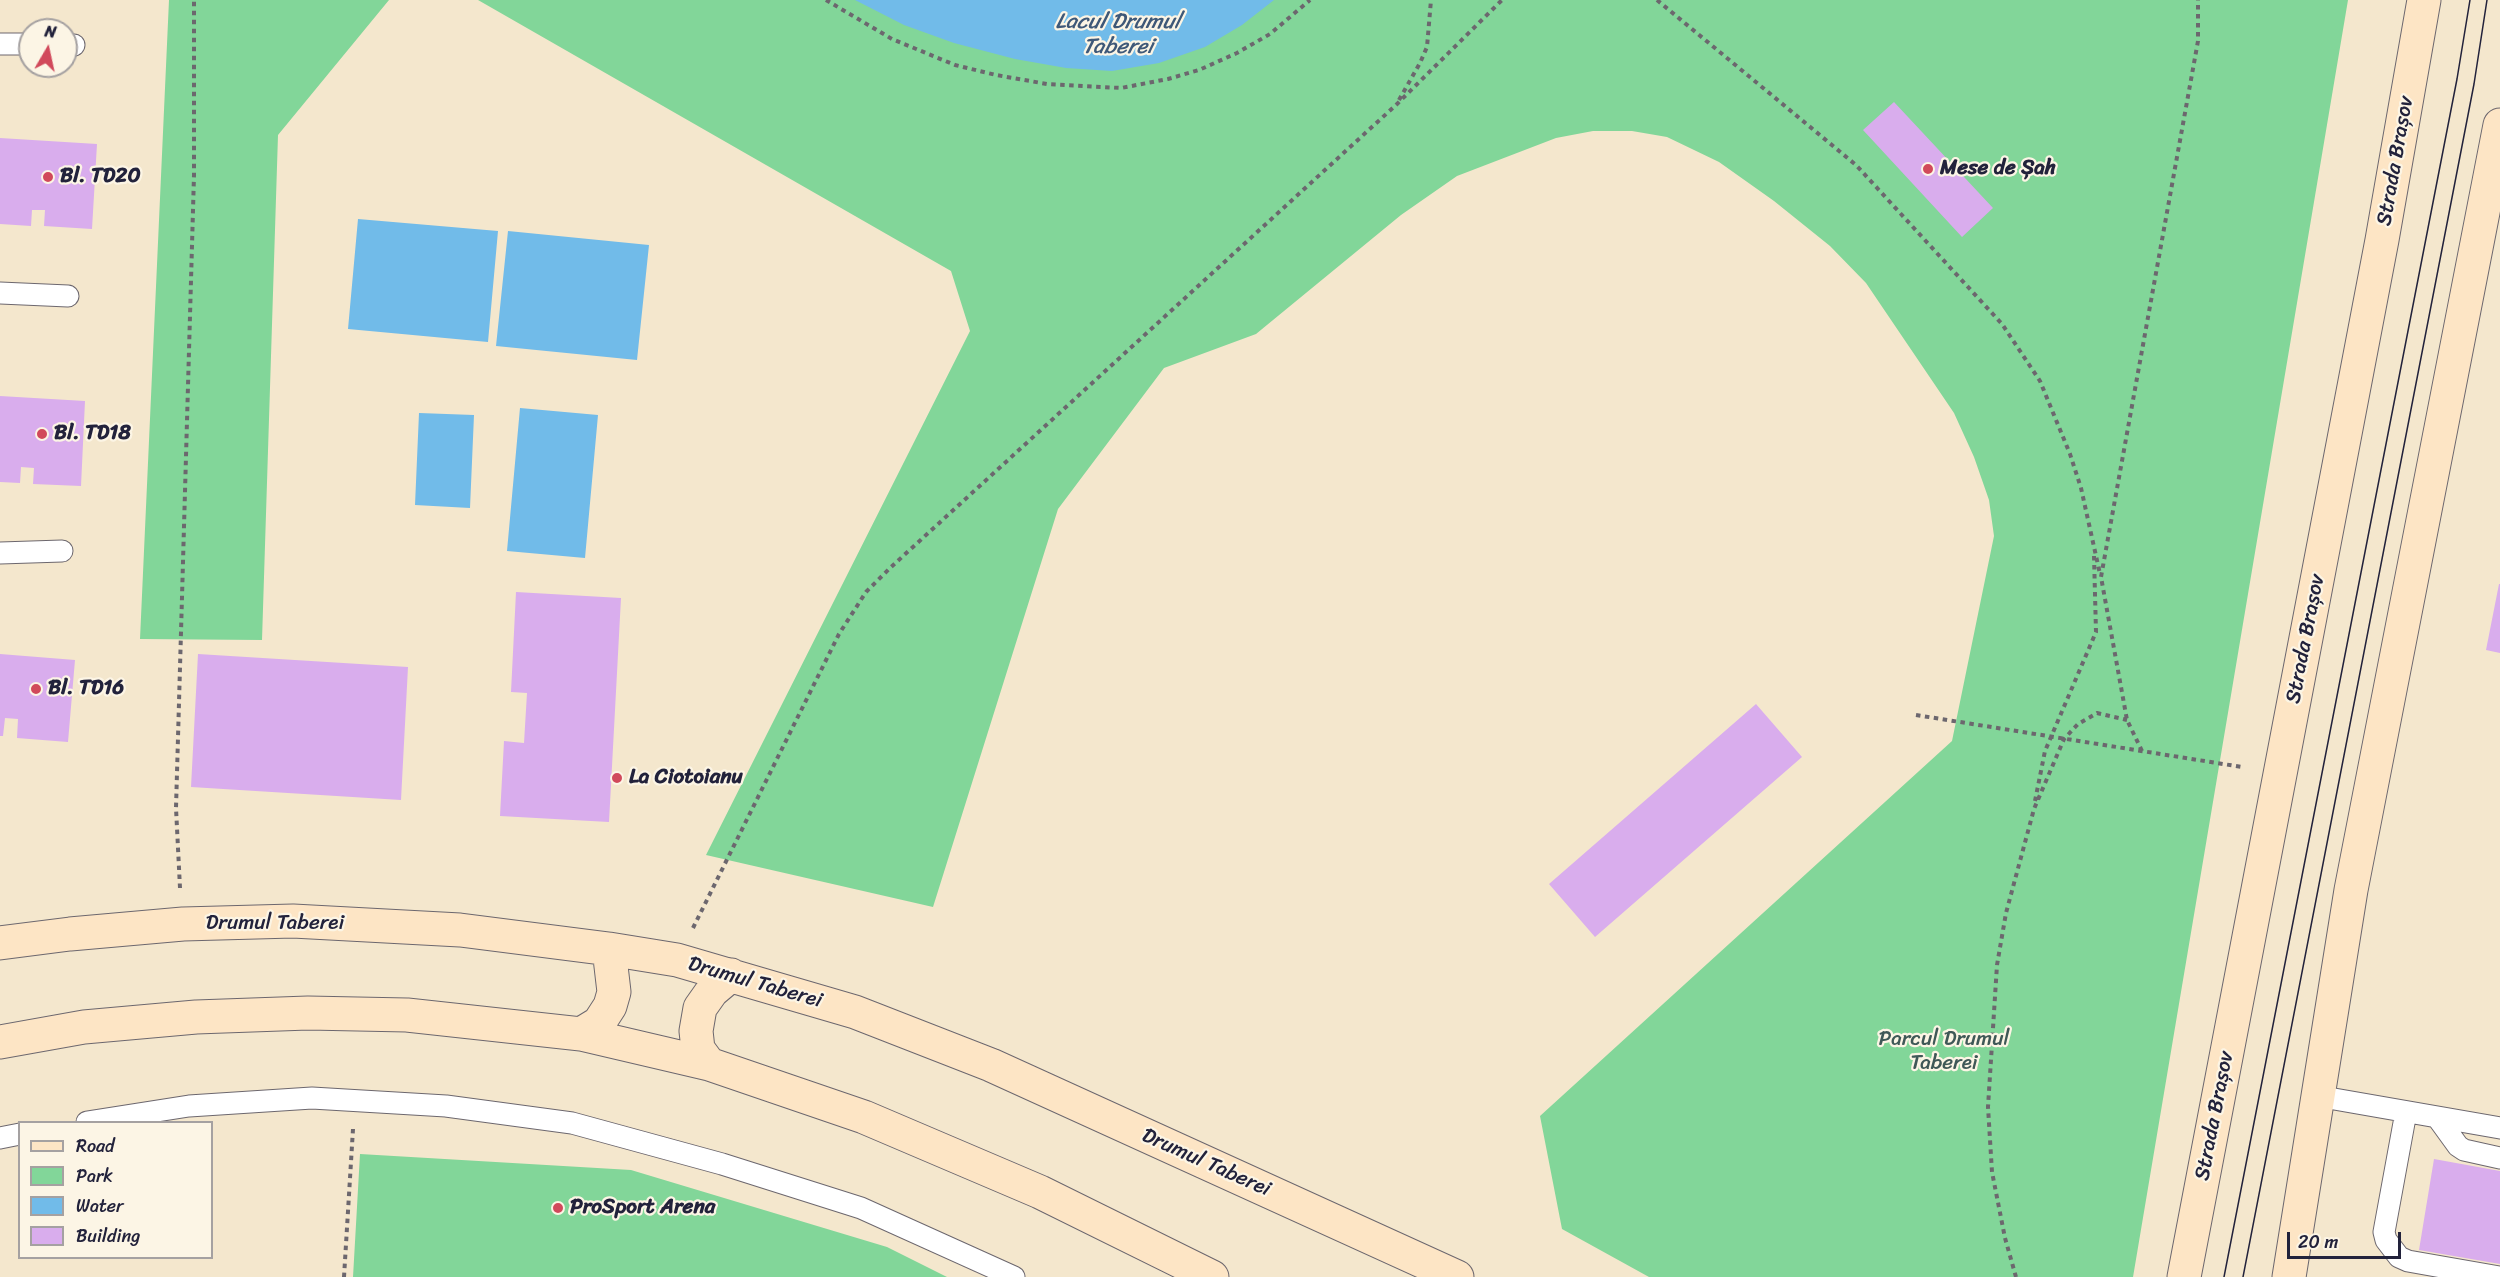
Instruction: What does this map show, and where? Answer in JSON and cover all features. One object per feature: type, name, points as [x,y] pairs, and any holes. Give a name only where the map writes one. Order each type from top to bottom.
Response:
[{"type":"main road","name":"Strada Brașov","points":[[2184,1277],[2382,240],[2424,0]]},
{"type":"main road","points":[[2289,1277],[2350,890],[2500,125]]},
{"type":"main road","name":"Drumul Taberei","points":[[0,944],[70,934],[183,924],[293,921],[460,930],[677,960],[855,1012],[991,1065],[1457,1277]]},
{"type":"main road","points":[[581,1034],[599,1023],[610,1006],[614,992],[609,949]]},
{"type":"main road","points":[[708,1064],[698,1049],[696,1031],[700,1008],[712,991],[731,975]]},
{"type":"main road","points":[[0,1042],[84,1027],[196,1017],[308,1012],[407,1015],[581,1034],[708,1064],[864,1117],[1040,1192],[1212,1277]]},
{"type":"lane","points":[[0,44],[18,44]]},
{"type":"lane","points":[[0,293],[68,296]]},
{"type":"lane","points":[[0,553],[62,551]]},
{"type":"lane","points":[[2317,1096],[2500,1128]]},
{"type":"lane","points":[[93,1121],[189,1106],[312,1098],[446,1106],[572,1123],[722,1164],[861,1208],[1014,1277]]},
{"type":"lane","points":[[2406,1112],[2384,1232],[2386,1240],[2399,1257],[2408,1261],[2499,1277]]},
{"type":"lane","points":[[2437,1117],[2458,1146],[2464,1150],[2500,1158]]},
{"type":"lane","points":[[0,1138],[18,1134]]},
{"type":"path","points":[[183,924],[176,808],[194,175],[194,0]]},
{"type":"path","points":[[826,0],[892,39],[955,65],[1047,84],[1082,88],[1121,88],[1168,80],[1199,70],[1237,53],[1270,34],[1310,0]]},
{"type":"path","points":[[1396,105],[1427,47],[1431,0]]},
{"type":"path","points":[[677,960],[839,634],[866,592],[1396,105],[1502,0]]},
{"type":"path","points":[[1657,0],[1856,165],[2002,324],[2040,381],[2070,454],[2101,577],[2127,720],[2142,751]]},
{"type":"path","points":[[2101,577],[2198,41],[2198,0]]},
{"type":"path","points":[[2016,1277],[2005,1238],[1992,1172],[1988,1107],[1997,965],[2017,866],[2034,809],[2045,752],[2096,632],[2094,546]]},
{"type":"path","points":[[2034,809],[2064,739],[2078,724],[2097,713],[2127,720]]},
{"type":"path","points":[[1916,715],[2242,767]]},
{"type":"path","points":[[344,1277],[355,1099]]},
{"type":"green space","points":[[169,0],[389,0],[278,135],[262,640],[140,639]]},
{"type":"green space","name":"Parcul Drumul Taberei","points":[[478,0],[2348,0],[2133,1277],[1649,1277],[1562,1229],[1540,1116],[1952,741],[1994,536],[1989,500],[1974,457],[1954,413],[1866,283],[1830,246],[1774,201],[1719,162],[1667,137],[1632,131],[1593,131],[1556,138],[1457,176],[1401,215],[1256,334],[1164,368],[1058,509],[933,907],[706,855],[970,331],[951,271]]},
{"type":"green space","name":"ProSport Arena","points":[[360,1154],[631,1170],[887,1247],[947,1277],[353,1277]]},
{"type":"water","name":"Lacul Drumul Taberei","points":[[855,0],[1274,0],[1242,25],[1205,47],[1159,63],[1112,71],[1066,68],[1015,59],[954,43],[904,25]]},
{"type":"water","points":[[358,219],[498,231],[488,342],[348,329]]},
{"type":"water","points":[[508,231],[649,245],[637,360],[496,346]]},
{"type":"water","points":[[520,408],[598,415],[585,558],[507,551]]},
{"type":"water","points":[[419,413],[474,415],[470,508],[415,505]]},
{"type":"building","name":"Mese de Șah","points":[[1894,102],[1993,208],[1962,237],[1863,130]]},
{"type":"building","name":"Bl. TD20","points":[[0,138],[97,144],[92,229],[44,226],[45,210],[32,210],[31,226],[0,224]]},
{"type":"building","name":"Bl. TD18","points":[[0,396],[85,401],[81,486],[33,484],[34,468],[21,467],[20,483],[0,482]]},
{"type":"building","points":[[2500,584],[2500,653],[2486,650]]},
{"type":"building","points":[[516,592],[621,598],[609,822],[500,816],[504,741],[524,743],[527,693],[511,692]]},
{"type":"building","name":"Bl. TD16","points":[[0,654],[75,660],[68,742],[17,738],[18,719],[5,718],[3,736],[0,736]]},
{"type":"building","points":[[198,654],[408,667],[401,800],[191,787]]},
{"type":"building","points":[[1756,704],[1802,757],[1595,937],[1549,884]]},
{"type":"building","points":[[2434,1159],[2500,1171],[2500,1264],[2419,1250]]},
{"type":"tram line","points":[[2224,1277],[2457,79],[2470,0]]},
{"type":"tram line","points":[[2243,1277],[2474,84],[2487,0]]},
{"type":"place","name":"Mese de Șah","points":[[1928,169]]},
{"type":"place","name":"Bl. TD20","points":[[48,177]]},
{"type":"place","name":"Bl. TD18","points":[[42,434]]},
{"type":"place","name":"Bl. TD16","points":[[36,689]]},
{"type":"place","name":"La Ciotoianu","points":[[617,778]]},
{"type":"place","name":"ProSport Arena","points":[[558,1208]]}]
